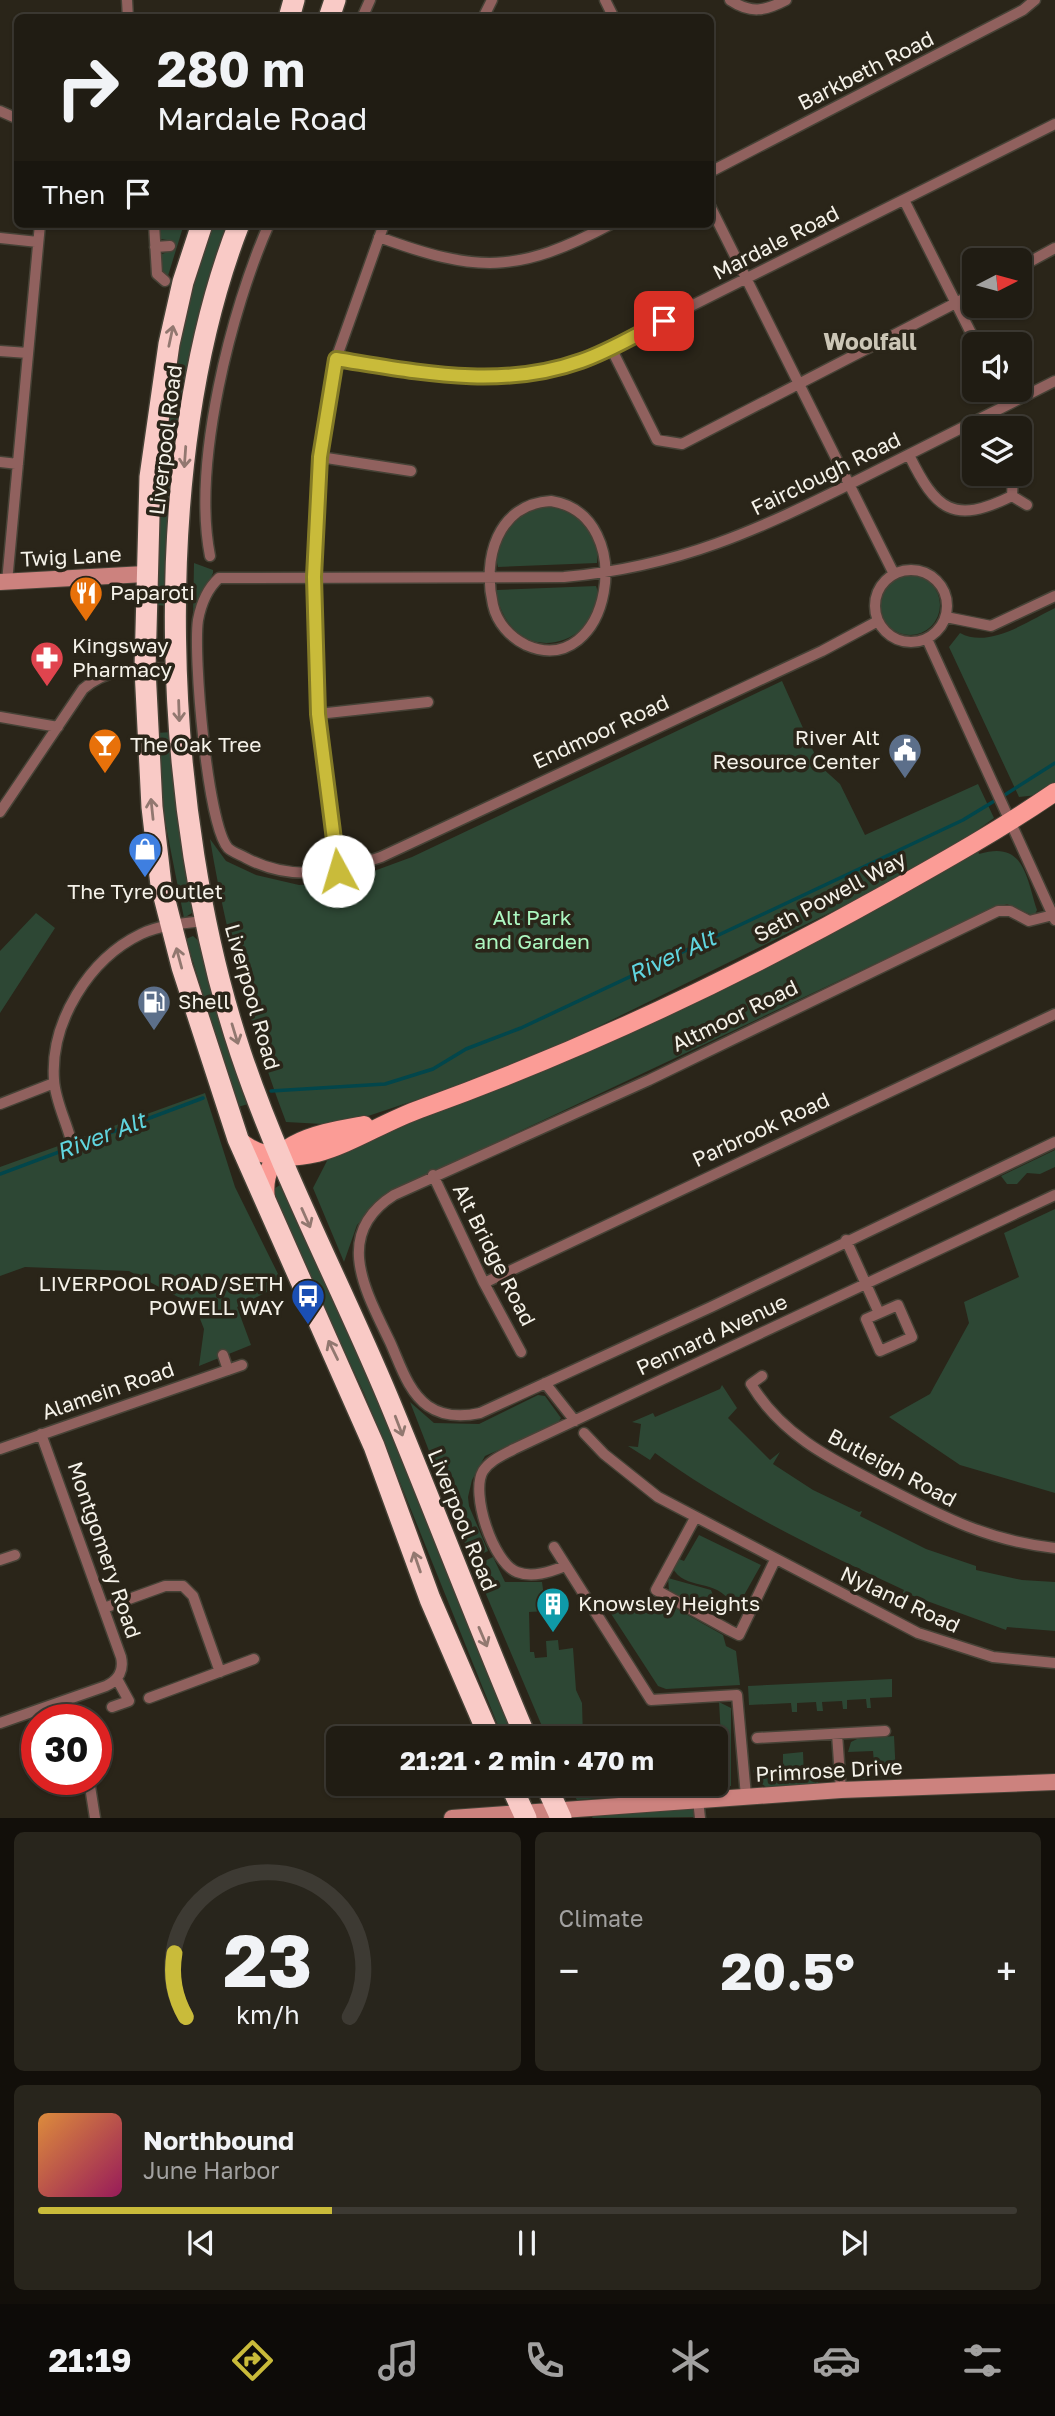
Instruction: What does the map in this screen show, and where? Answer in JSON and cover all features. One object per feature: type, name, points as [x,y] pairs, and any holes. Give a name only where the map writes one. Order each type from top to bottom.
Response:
[{"type":"highway","name":"Liverpool Road","points":[[201,228],[169,344],[150,477],[145,574],[145,668],[152,807],[161,885],[238,1139],[360,1414],[430,1599],[485,1726]]},
{"type":"highway","name":"Liverpool Road","points":[[237,228],[220,274],[193,390],[178,566],[177,668],[182,754],[204,921],[240,1051],[278,1156],[384,1388],[459,1580],[521,1726]]},
{"type":"highway","points":[[516,1796],[524,1814]]},
{"type":"highway","points":[[551,1796],[558,1813]]},
{"type":"main road","name":"Seth Powell Way","points":[[278,1156],[309,1137],[384,1121],[548,1059],[739,971],[822,929],[1055,792]]},
{"type":"main road","points":[[238,1139],[253,1151],[278,1156],[271,1165],[264,1185],[267,1209]]},
{"type":"street","points":[[730,0],[745,9],[765,11],[786,0]]},
{"type":"street","name":"Barkbeth Road","points":[[714,170],[1023,10],[1035,0]]},
{"type":"street","name":"Mardale Road","points":[[336,359],[472,378],[520,376],[581,361],[1055,124]]},
{"type":"street","points":[[904,200],[970,332]]},
{"type":"street","points":[[714,214],[894,574]]},
{"type":"street","points":[[3,582],[18,464],[40,228]]},
{"type":"street","points":[[154,228],[157,274],[164,281]]},
{"type":"street","points":[[210,556],[203,522],[208,462],[222,380],[243,288],[267,228]]},
{"type":"street","points":[[338,871],[318,714],[314,577],[320,457],[336,359],[382,228]]},
{"type":"street","points":[[379,237],[443,259],[506,263],[538,256],[579,241],[603,228]]},
{"type":"street","points":[[0,238],[38,242]]},
{"type":"street","points":[[155,247],[170,246]]},
{"type":"street","points":[[1032,260],[1055,248]]},
{"type":"street","points":[[611,348],[657,440],[682,443],[962,300]]},
{"type":"street","points":[[0,351],[28,353]]},
{"type":"street","name":"Fairclough Road","points":[[338,871],[300,875],[264,867],[228,848],[219,830],[211,806],[203,731],[198,621],[211,586],[219,578],[490,579],[604,573],[668,561],[743,536],[1055,381]]},
{"type":"street","points":[[909,455],[927,492],[956,509],[986,509],[1012,496]]},
{"type":"street","points":[[320,457],[411,471]]},
{"type":"street","points":[[0,462],[18,464]]},
{"type":"street","points":[[1012,486],[1012,496]]},
{"type":"street","points":[[1012,496],[1027,505]]},
{"type":"street","points":[[551,501],[578,509],[589,520],[601,544],[604,573],[603,598],[595,621],[577,640],[555,649],[533,648],[504,628],[493,608],[490,579],[492,550],[504,523],[525,506],[551,501]]},
{"type":"street","points":[[919,570],[930,575],[946,594],[946,617],[941,627],[927,639],[904,642],[884,631],[878,621],[875,600],[885,580],[894,574],[919,570]]},
{"type":"street","name":"Twig Lane","points":[[3,582],[145,574]]},
{"type":"street","points":[[946,617],[991,626],[1055,596]]},
{"type":"street","name":"Endmoor Road","points":[[338,871],[381,858],[822,651],[878,621]]},
{"type":"street","points":[[927,639],[1012,819],[1054,917]]},
{"type":"street","points":[[0,812],[83,689],[94,678],[117,670],[177,668]]},
{"type":"street","points":[[318,714],[428,702]]},
{"type":"street","points":[[0,717],[58,727]]},
{"type":"street","name":"Altmoor Road","points":[[433,1175],[649,1080],[998,912],[1010,911],[1035,922],[1054,917]]},
{"type":"street","points":[[70,1138],[54,1083],[54,1059],[64,1018],[89,976],[125,943],[141,934],[171,925],[204,921]]},
{"type":"street","name":"Parbrook Road","points":[[484,1283],[1055,1014]]},
{"type":"street","points":[[0,1104],[54,1083]]},
{"type":"street","name":"Pennard Avenue","points":[[545,1383],[711,1307],[1055,1142]]},
{"type":"street","name":"Alt Bridge Road","points":[[433,1175],[484,1283],[522,1352]]},
{"type":"street","name":"Liverpool Road","points":[[433,1175],[383,1202],[365,1227],[358,1248],[362,1282],[411,1388],[436,1411],[468,1416],[545,1383]]},
{"type":"street","name":"Pennard Avenue","points":[[565,1566],[529,1574],[514,1572],[507,1566],[480,1509],[478,1483],[482,1472],[497,1458],[1055,1195]]},
{"type":"street","points":[[846,1240],[879,1313]]},
{"type":"street","points":[[898,1305],[912,1337],[880,1351],[866,1319],[879,1313],[898,1305]]},
{"type":"street","points":[[223,1355],[228,1370]]},
{"type":"street","name":"Alamein Road","points":[[0,1448],[242,1365]]},
{"type":"street","name":"Butleigh Road","points":[[762,1376],[751,1384],[757,1395],[785,1428],[817,1452],[964,1527],[1008,1541],[1055,1548]]},
{"type":"street","points":[[545,1383],[575,1421]]},
{"type":"street","name":"Nyland Road","points":[[584,1433],[627,1474],[695,1518],[939,1642],[993,1657],[1055,1663]]},
{"type":"street","name":"Montgomery Road","points":[[41,1434],[122,1661],[117,1679],[130,1701],[112,1707]]},
{"type":"street","points":[[695,1518],[656,1590],[729,1630],[739,1635],[775,1560]]},
{"type":"street","points":[[554,1547],[651,1700],[737,1695],[746,1796]]},
{"type":"street","points":[[0,1560],[15,1555]]},
{"type":"street","points":[[104,1608],[174,1584],[191,1592],[220,1672]]},
{"type":"street","points":[[149,1698],[254,1659]]},
{"type":"street","points":[[0,1723],[106,1686],[117,1679]]},
{"type":"street","points":[[66,1700],[67,1704]]},
{"type":"street","points":[[757,1738],[885,1731]]},
{"type":"street","points":[[837,1734],[841,1790]]},
{"type":"street","name":"Primrose Drive","points":[[459,1817],[558,1813],[841,1790],[1055,1782]]},
{"type":"street","points":[[92,1795],[96,1818]]},
{"type":"street","points":[[698,1800],[699,1818]]},
{"type":"green space","points":[[158,228],[183,228],[167,279],[161,274],[160,255],[174,249],[173,241],[161,239]]},
{"type":"green space","points":[[210,228],[228,228],[204,304],[171,606],[153,605],[158,498],[169,391],[192,286]]},
{"type":"green space","points":[[549,505],[577,518],[591,532],[597,551],[597,563],[498,567],[498,545],[510,526],[528,512]]},
{"type":"green space","points":[[194,563],[213,570],[213,573],[193,618]]},
{"type":"green space","points":[[910,575],[927,580],[935,588],[940,605],[935,622],[927,630],[910,635],[893,630],[885,622],[880,605],[885,588],[893,580]]},
{"type":"green space","points":[[596,586],[598,603],[591,619],[578,632],[561,641],[542,643],[523,637],[507,621],[496,594],[497,590]]},
{"type":"green space","points":[[1055,608],[1055,784],[1038,795],[1019,797],[949,647],[960,633],[983,638],[996,636]]},
{"type":"green space","name":"Alt Park and Garden","points":[[782,681],[820,766],[840,784],[865,835],[978,784],[994,818],[935,861],[518,1066],[341,1125],[286,1122],[241,982],[210,839],[226,861],[256,875],[299,885],[344,882],[412,857]]},
{"type":"green space","points":[[173,732],[192,913],[184,918],[163,811],[155,733]]},
{"type":"green space","points":[[976,842],[979,854],[1006,852],[1021,864],[1037,910],[1034,916],[1007,904],[983,913],[416,1180],[383,1198],[357,1225],[344,1262],[313,1188],[329,1157],[548,1059]]},
{"type":"green space","points":[[36,913],[55,928],[0,1013],[0,951]]},
{"type":"green space","points":[[193,936],[200,942],[218,1013],[254,1113],[248,1104],[238,1107],[186,939]]},
{"type":"green space","points":[[205,1093],[235,1187],[283,1284],[237,1307],[251,1345],[199,1366],[204,1329],[195,1306],[129,1271],[25,1267],[0,1276],[0,1167]]},
{"type":"green space","points":[[1055,1150],[1055,1167],[1040,1174],[1027,1173],[1017,1184],[1007,1184],[1001,1176]]},
{"type":"green space","points":[[280,1185],[373,1385],[512,1726],[498,1726],[364,1393],[276,1206],[272,1190]]},
{"type":"green space","points":[[1055,1209],[1055,1493],[960,1465],[889,1417],[930,1394],[969,1323],[964,1302],[1019,1277],[1004,1233]]},
{"type":"green space","points":[[722,1385],[737,1408],[728,1418],[770,1460],[780,1452],[773,1464],[813,1490],[859,1512],[862,1511],[860,1516],[926,1549],[976,1566],[976,1570],[1022,1580],[1055,1582],[1055,1631],[1007,1627],[1006,1630],[908,1594],[906,1599],[901,1597],[904,1590],[744,1509],[655,1453],[650,1460],[628,1446],[638,1447],[641,1424],[632,1422],[653,1413],[655,1417],[720,1389]]},
{"type":"green space","points":[[538,1395],[545,1396],[561,1418],[557,1424],[485,1456],[472,1480],[468,1497],[469,1506],[488,1551],[471,1559],[410,1402],[434,1423],[479,1424]]},
{"type":"green space","points":[[699,1535],[761,1565],[743,1597],[732,1604],[718,1590],[685,1580],[672,1567],[679,1559],[684,1561]]},
{"type":"green space","points":[[493,1557],[505,1582],[542,1582],[546,1611],[529,1612],[530,1652],[534,1652],[535,1658],[547,1657],[546,1641],[558,1640],[559,1650],[573,1648],[576,1690],[582,1703],[583,1726],[542,1726],[474,1566]]},
{"type":"green space","points":[[668,1578],[711,1590],[713,1595],[708,1599],[708,1606],[701,1609],[669,1591]]},
{"type":"green space","points":[[637,1601],[650,1610],[663,1601],[723,1635],[726,1646],[736,1651],[740,1685],[666,1689],[658,1686],[606,1606]]},
{"type":"green space","points":[[892,1679],[892,1697],[870,1698],[871,1708],[867,1708],[866,1699],[847,1700],[847,1709],[843,1709],[842,1701],[822,1702],[823,1711],[817,1711],[816,1702],[797,1703],[797,1712],[792,1712],[791,1703],[749,1705],[748,1686]]},
{"type":"green space","points":[[719,1702],[731,1708],[731,1786],[728,1786],[728,1726],[720,1726]]},
{"type":"green space","points":[[894,1736],[896,1776],[860,1779],[860,1776],[875,1774],[873,1751],[848,1752],[851,1742],[857,1739]]},
{"type":"green space","points":[[803,1752],[804,1778],[819,1778],[818,1784],[766,1787],[755,1779],[753,1769],[755,1772],[783,1770],[783,1754]]},
{"type":"green space","points":[[574,1796],[621,1796],[577,1800]]},
{"type":"green space","points":[[692,1800],[694,1817],[592,1818],[597,1808]]},
{"type":"waterway","name":"River Alt","points":[[1003,796],[1055,763]]},
{"type":"waterway","name":"River Alt","points":[[271,1091],[385,1084],[433,1069],[466,1049],[521,1028],[963,820],[996,800]]},
{"type":"waterway","name":"River Alt","points":[[0,1174],[203,1098]]},
{"type":"place","name":"Paparoti","points":[[86,623]]},
{"type":"place","name":"Kingsway Pharmacy","points":[[47,688]]},
{"type":"place","name":"The Oak Tree","points":[[105,775]]},
{"type":"place","name":"River Alt Resource Center","points":[[905,780]]},
{"type":"place","name":"The Tyre Outlet","points":[[145,879]]},
{"type":"place","name":"Shell","points":[[154,1032]]},
{"type":"place","name":"LIVERPOOL ROAD/SETH POWELL WAY","points":[[308,1326]]},
{"type":"place","name":"Knowsley Heights","points":[[553,1634]]},
{"type":"district","name":"Woolfall","points":[[870,342]]},
{"type":"route","points":[[338,871],[318,714],[314,577],[314,534],[320,457],[336,359],[472,378],[520,376],[581,361],[664,321]]}]
